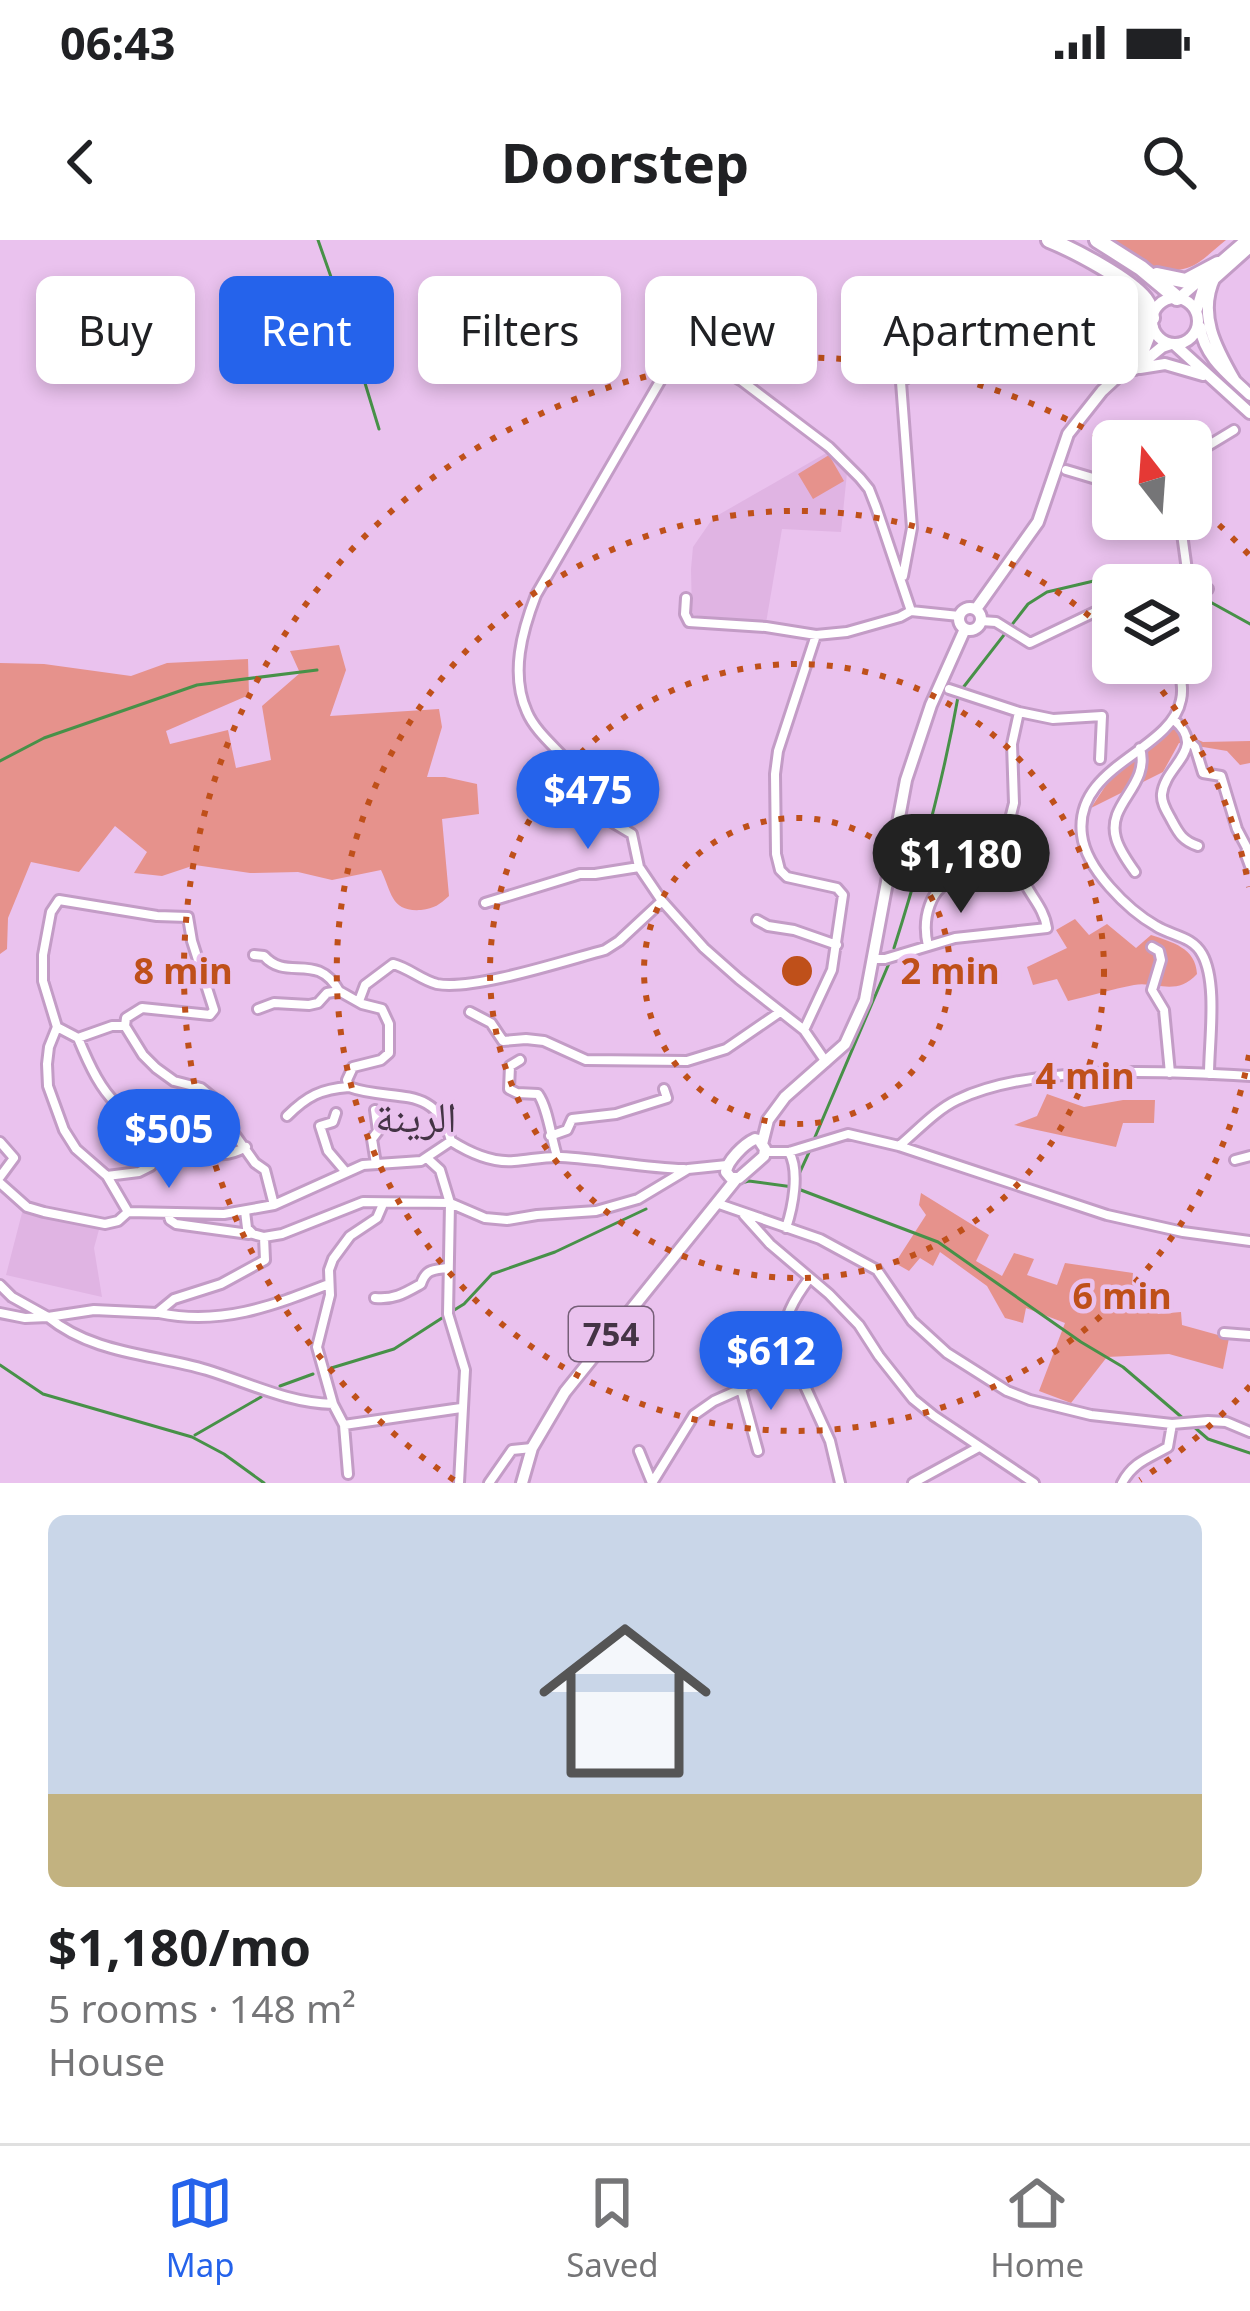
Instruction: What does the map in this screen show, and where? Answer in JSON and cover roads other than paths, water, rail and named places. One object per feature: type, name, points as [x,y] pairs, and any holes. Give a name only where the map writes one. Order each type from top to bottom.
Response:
[{"type":"highway","points":[[1049,240],[1079,253],[1143,297],[1153,322]]},
{"type":"highway","points":[[1096,240],[1178,298]]},
{"type":"highway","points":[[1103,269],[1110,276]]},
{"type":"highway","points":[[1145,271],[1186,281],[1217,270]]},
{"type":"highway","points":[[1138,310],[1142,317],[1138,346]]},
{"type":"main road","points":[[1138,358],[1147,347],[1161,303],[1178,298],[1248,244]]},
{"type":"main road","points":[[1138,365],[1192,337],[1200,294],[1217,270]]},
{"type":"main road","points":[[1217,270],[1208,294],[1208,320],[1216,348],[1234,381]]},
{"type":"main road","points":[[1178,298],[1191,304],[1207,350],[1250,395]]},
{"type":"main road","points":[[1153,322],[1158,337],[1250,413]]},
{"type":"main road","points":[[1138,368],[1165,364],[1213,380]]},
{"type":"main road","points":[[978,615],[965,609],[959,623],[974,630],[978,615],[1038,522],[1068,434],[1113,384]]},
{"type":"main road","points":[[731,1173],[761,1145],[763,1119],[780,1096],[826,1063],[845,1044],[856,1021],[865,1000],[906,780],[931,705],[965,629]]},
{"type":"main road","points":[[731,1173],[745,1144],[761,1145]]},
{"type":"main road","name":"754","points":[[522,1483],[532,1448],[565,1392],[720,1201],[731,1173]]},
{"type":"street","points":[[826,1063],[804,1030],[721,964],[662,901],[639,867],[632,834],[602,816],[597,793],[535,726],[520,688],[518,661],[524,627],[536,595],[681,345],[742,381],[829,447],[860,478],[869,489],[911,611]]},
{"type":"street","points":[[901,384],[912,528],[902,580]]},
{"type":"street","points":[[1212,443],[1234,430]]},
{"type":"street","points":[[1066,470],[1092,478]]},
{"type":"street","points":[[686,598],[689,622],[816,635],[865,627],[911,611],[959,616]]},
{"type":"street","points":[[978,615],[1030,643],[1092,613]]},
{"type":"street","points":[[804,1030],[824,989],[843,901],[837,888],[791,880],[780,870],[776,774],[778,751],[816,635]]},
{"type":"street","points":[[1182,684],[1174,720],[1095,788],[1081,820],[1082,836],[1084,847],[1122,900],[1144,919],[1179,934],[1202,952],[1210,997],[1208,1074]]},
{"type":"street","points":[[949,689],[1053,719],[1102,716],[1100,759]]},
{"type":"street","points":[[1008,827],[1014,803],[1012,744],[1019,712]]},
{"type":"street","points":[[1174,720],[1196,747],[1203,773],[1221,776],[1250,866]]},
{"type":"street","points":[[1188,740],[1162,793],[1162,804],[1180,836],[1198,846]]},
{"type":"street","points":[[1135,872],[1116,841],[1115,821],[1142,775],[1141,748]]},
{"type":"street","points":[[960,878],[967,851],[1004,853],[1016,840]]},
{"type":"street","points":[[485,903],[580,874],[639,867]]},
{"type":"street","points":[[928,946],[924,924],[928,907],[946,884],[988,869]]},
{"type":"street","points":[[872,958],[884,959],[955,938],[1047,928],[1020,872]]},
{"type":"street","points":[[128,1213],[107,1176],[76,1149],[48,1086],[46,1064],[57,1027],[43,981],[43,956],[51,912],[62,898],[157,916],[188,917],[214,1010],[210,1015],[142,1008],[126,1018],[124,1026],[156,1068],[174,1081],[201,1088],[222,1105],[233,1132],[265,1170],[274,1205]]},
{"type":"street","points":[[359,1001],[365,985],[394,964],[440,985],[486,980],[605,950],[662,901]]},
{"type":"street","points":[[757,920],[837,945]]},
{"type":"street","points":[[1152,947],[1160,951],[1152,990],[1164,1010],[1170,1073]]},
{"type":"street","points":[[254,955],[278,967],[315,969],[337,984],[339,991]]},
{"type":"street","points":[[258,1009],[274,1003],[318,1003],[327,993],[339,991],[382,1009],[391,1046],[385,1058],[353,1067],[347,1080],[350,1087]]},
{"type":"street","points":[[470,1012],[490,1023],[503,1041],[544,1041],[586,1060],[687,1061],[726,1049],[781,1012]]},
{"type":"street","points":[[77,1038],[124,1026]]},
{"type":"street","points":[[57,1027],[77,1038],[99,1082],[124,1112],[215,1155],[246,1148]]},
{"type":"street","points":[[520,1060],[510,1066],[509,1089],[538,1094],[557,1156]]},
{"type":"street","points":[[899,1145],[947,1106],[1017,1081],[1095,1073],[1250,1076]]},
{"type":"street","points":[[287,1116],[306,1097],[328,1088],[350,1087],[423,1102],[441,1114],[452,1141],[495,1161],[557,1156],[731,1173]]},
{"type":"street","points":[[550,1136],[567,1130],[572,1119],[616,1114],[668,1098],[664,1089]]},
{"type":"street","points":[[375,1110],[376,1164]]},
{"type":"street","points":[[336,1113],[333,1121],[320,1126],[328,1151],[345,1171]]},
{"type":"street","points":[[761,1145],[789,1152],[848,1134],[899,1145],[1107,1214],[1250,1241]]},
{"type":"street","points":[[0,1142],[14,1158],[0,1180],[27,1207],[105,1224],[118,1222],[128,1213],[224,1214],[274,1205],[345,1171],[428,1159],[452,1141]]},
{"type":"street","points":[[107,1176],[151,1166],[149,1156],[132,1147]]},
{"type":"street","points":[[786,1228],[794,1180],[789,1152]]},
{"type":"street","points":[[1235,1160],[1250,1156]]},
{"type":"street","points":[[428,1159],[440,1170],[450,1203],[448,1314],[465,1370],[459,1483]]},
{"type":"street","points":[[168,1213],[176,1224],[264,1237],[352,1204],[450,1203],[496,1220],[596,1211],[638,1199],[688,1169]]},
{"type":"street","points":[[720,1201],[743,1214],[840,1248],[877,1270],[912,1321],[947,1353],[1007,1391],[1091,1414],[1172,1424],[1226,1422],[1250,1432]]},
{"type":"street","points":[[348,1474],[344,1425],[317,1347],[333,1259],[350,1236],[377,1218],[383,1203]]},
{"type":"street","points":[[245,1211],[247,1228],[253,1234]]},
{"type":"street","points":[[743,1214],[859,1325],[914,1399],[1034,1483]]},
{"type":"street","points":[[157,1312],[174,1299],[221,1284],[265,1260],[264,1237]]},
{"type":"street","points":[[375,1298],[402,1295],[421,1284],[429,1271],[447,1268]]},
{"type":"street","points":[[809,1279],[785,1324],[784,1340],[830,1441],[840,1483]]},
{"type":"street","points":[[0,1313],[25,1318],[94,1310],[177,1317],[247,1314],[329,1284]]},
{"type":"street","points":[[0,1285],[12,1297],[91,1342],[201,1368],[291,1400],[333,1404]]},
{"type":"street","points":[[1224,1333],[1250,1335]]},
{"type":"street","points":[[639,1451],[652,1483],[694,1415],[760,1375],[765,1354],[784,1340]]},
{"type":"street","points":[[742,1389],[758,1451]]},
{"type":"street","points":[[344,1425],[461,1408]]},
{"type":"street","points":[[1122,1483],[1145,1456],[1168,1447],[1172,1424]]},
{"type":"street","points":[[489,1483],[512,1450],[532,1448]]},
{"type":"street","points":[[914,1483],[979,1448]]},
{"type":"waterway","points":[[318,240],[379,429]]},
{"type":"waterway","points":[[962,689],[1028,604],[1047,592],[1092,581]]},
{"type":"waterway","points":[[1212,603],[1250,624]]},
{"type":"waterway","points":[[0,761],[44,738],[197,685],[317,670]]},
{"type":"waterway","points":[[894,948],[930,824],[958,697]]},
{"type":"waterway","points":[[815,1137],[890,961]]},
{"type":"waterway","points":[[799,1174],[810,1150]]},
{"type":"waterway","points":[[737,1184],[749,1181],[793,1187],[938,1242],[1123,1367],[1185,1420]]},
{"type":"waterway","points":[[451,1312],[492,1274],[555,1252],[646,1209]]},
{"type":"waterway","points":[[328,1369],[394,1349],[442,1318]]},
{"type":"waterway","points":[[0,1365],[43,1394],[192,1437],[264,1483]]},
{"type":"waterway","points":[[280,1386],[313,1374]]},
{"type":"waterway","points":[[195,1435],[261,1397]]},
{"type":"waterway","points":[[1193,1426],[1208,1439],[1250,1453]]},
{"type":"district","name":"الرينة","points":[[416,1117]]}]
